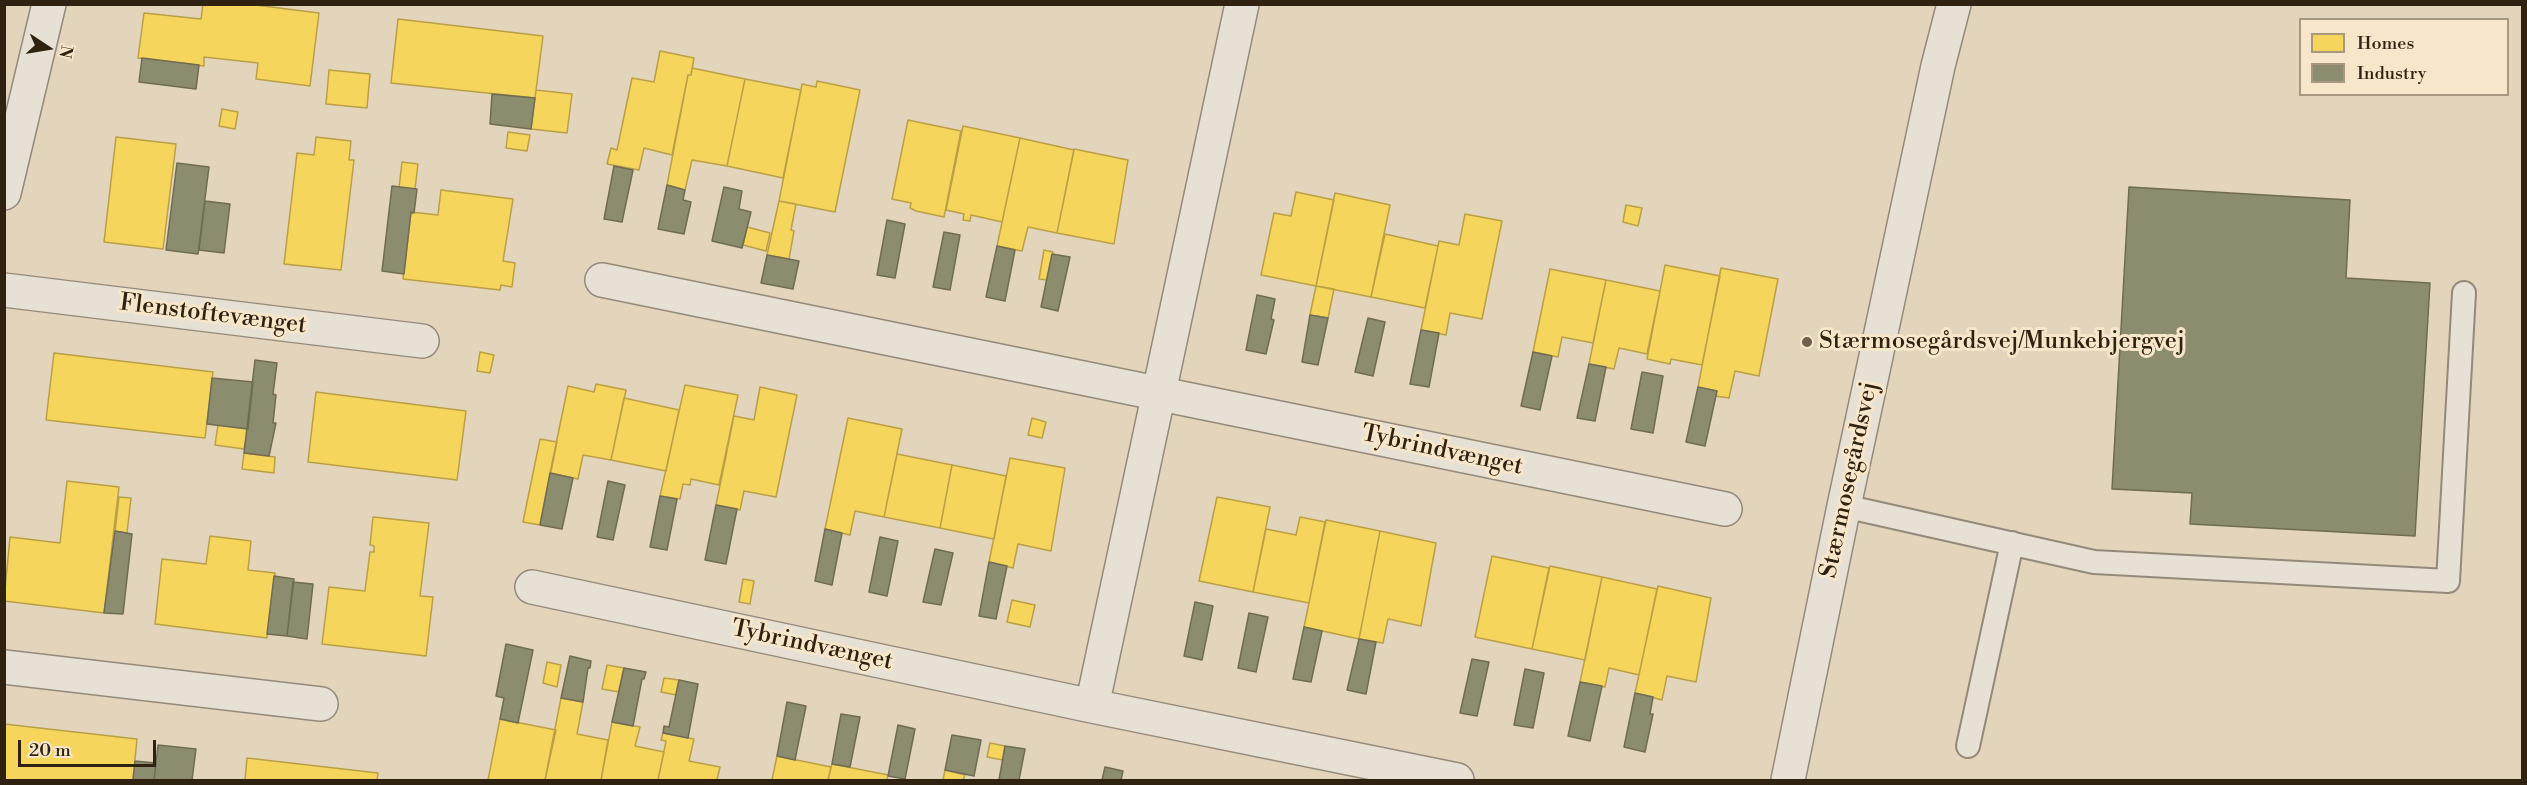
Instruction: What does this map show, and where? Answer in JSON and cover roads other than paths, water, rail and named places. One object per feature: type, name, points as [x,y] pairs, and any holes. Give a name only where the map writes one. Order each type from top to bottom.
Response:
[{"type":"street","points":[[4,193],[49,4]]},
{"type":"street","points":[[1092,706],[1242,4]]},
{"type":"street","name":"Stærmosegårdsvej","points":[[1788,780],[1844,506],[1954,4]]},
{"type":"street","name":"Tybrindvænget","points":[[602,280],[1725,509]]},
{"type":"street","name":"Flenstoftevænget","points":[[4,290],[422,341]]},
{"type":"street","name":"Tybrindvænget","points":[[532,587],[1092,706],[1457,780]]},
{"type":"street","points":[[4,666],[321,705]]},
{"type":"lane","points":[[1844,506],[2094,562],[2448,581],[2464,293]]},
{"type":"lane","points":[[1968,746],[2012,543]]},
{"type":"place","name":"Stærmosegårdsvej/Munkebjergvej","points":[[1807,342]]}]
